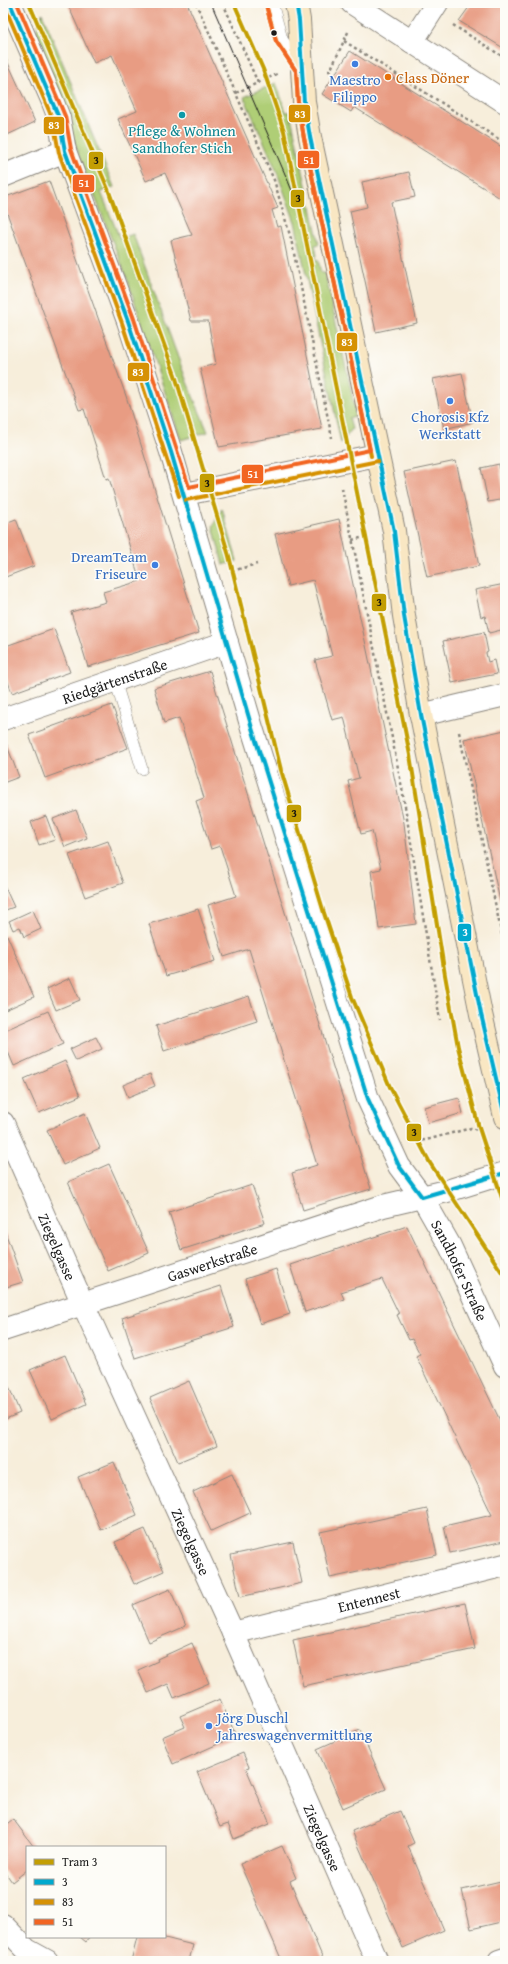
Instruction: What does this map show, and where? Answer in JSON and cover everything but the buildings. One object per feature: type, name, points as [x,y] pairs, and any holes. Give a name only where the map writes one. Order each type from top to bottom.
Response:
[{"type":"street","name":"Sandhofer Straße","points":[[10,3],[52,100],[58,118],[65,151],[128,321],[185,494],[256,743],[368,1099],[399,1166],[422,1197],[450,1246],[505,1366]]},
{"type":"street","points":[[296,3],[299,20],[304,102],[310,137],[394,530],[404,616],[420,715],[481,1014],[504,1114]]},
{"type":"street","points":[[356,5],[505,102]]},
{"type":"street","points":[[412,42],[434,7]]},
{"type":"street","points":[[3,176],[65,151]]},
{"type":"street","points":[[185,494],[377,455]]},
{"type":"street","name":"Riedgärtenstraße","points":[[3,719],[227,642]]},
{"type":"street","points":[[420,715],[453,706],[505,695]]},
{"type":"street","name":"Ziegelgasse","points":[[3,1124],[83,1304],[233,1633],[377,1961]]},
{"type":"street","points":[[422,1197],[505,1173]]},
{"type":"street","name":"Gaswerkstraße","points":[[3,1330],[383,1206],[422,1197]]},
{"type":"street","name":"Entennest","points":[[233,1633],[505,1565]]},
{"type":"street","points":[[3,1925],[27,1950],[47,1961]]},
{"type":"street","points":[[498,1961],[505,1959]]},
{"type":"lane","points":[[272,3],[282,39],[302,71]]},
{"type":"lane","points":[[115,680],[142,769]]},
{"type":"path","points":[[196,3],[274,180],[283,206],[291,239],[402,788],[440,1020]]},
{"type":"path","points":[[223,3],[258,83]]},
{"type":"path","points":[[236,93],[282,73],[330,71],[344,41],[356,5]]},
{"type":"path","points":[[434,7],[505,58]]},
{"type":"path","points":[[344,41],[505,143]]},
{"type":"path","points":[[453,706],[505,950]]},
{"type":"path","points":[[413,1141],[426,1140],[471,1128],[488,1134],[492,1133],[488,1116],[504,1114]]},
{"type":"green space","points":[[42,13],[114,187],[101,192],[120,239],[133,234],[187,382],[208,432],[181,440],[125,273],[80,159],[37,40],[37,28]]},
{"type":"green space","points":[[276,83],[286,112],[290,112],[319,244],[315,245],[317,256],[315,256],[316,260],[318,260],[321,273],[325,273],[354,404],[355,416],[349,418],[352,429],[341,443],[295,222],[275,167],[244,97]]},
{"type":"green space","points":[[222,508],[237,561],[223,565],[213,526]]},
{"type":"tram line","name":"3","points":[[29,3],[108,189],[175,375],[229,556],[281,770],[324,913],[352,997],[390,1087],[430,1163],[505,1277]]},
{"type":"tram line","points":[[211,3],[298,205],[309,254]]},
{"type":"tram line","name":"3","points":[[234,3],[263,69],[284,131],[410,755],[458,1047],[479,1128],[505,1207]]},
{"type":"transit line","name":"3","points":[[10,3],[59,118],[65,151],[128,321],[171,452],[252,728],[368,1099],[399,1166],[422,1197],[505,1173]]},
{"type":"transit line","name":"51","points":[[17,3],[65,116],[71,149],[134,319],[189,487],[370,450],[304,138],[298,103],[296,71],[276,41],[266,5]]},
{"type":"transit line","name":"3","points":[[296,3],[299,20],[304,102],[310,137],[394,531],[404,616],[421,715],[481,1014],[505,1117]]},
{"type":"transit line","name":"83","points":[[4,5],[53,120],[59,153],[122,323],[179,496]]},
{"type":"transit line","name":"83","points":[[266,5],[276,41],[296,71],[298,103],[304,138],[371,456]]},
{"type":"transit line","name":"83","points":[[186,500],[378,461]]},
{"type":"place","name":"Maestro Filippo","points":[[355,64]]},
{"type":"place","name":"Class Döner","points":[[388,77]]},
{"type":"place","name":"Pflege & Wohnen Sandhofer Stich","points":[[182,115]]},
{"type":"place","name":"Chorosis Kfz Werkstatt","points":[[450,401]]},
{"type":"place","name":"DreamTeam Friseure","points":[[155,565]]},
{"type":"place","name":"Jörg Duschl Jahreswagenvermittlung","points":[[209,1726]]}]
